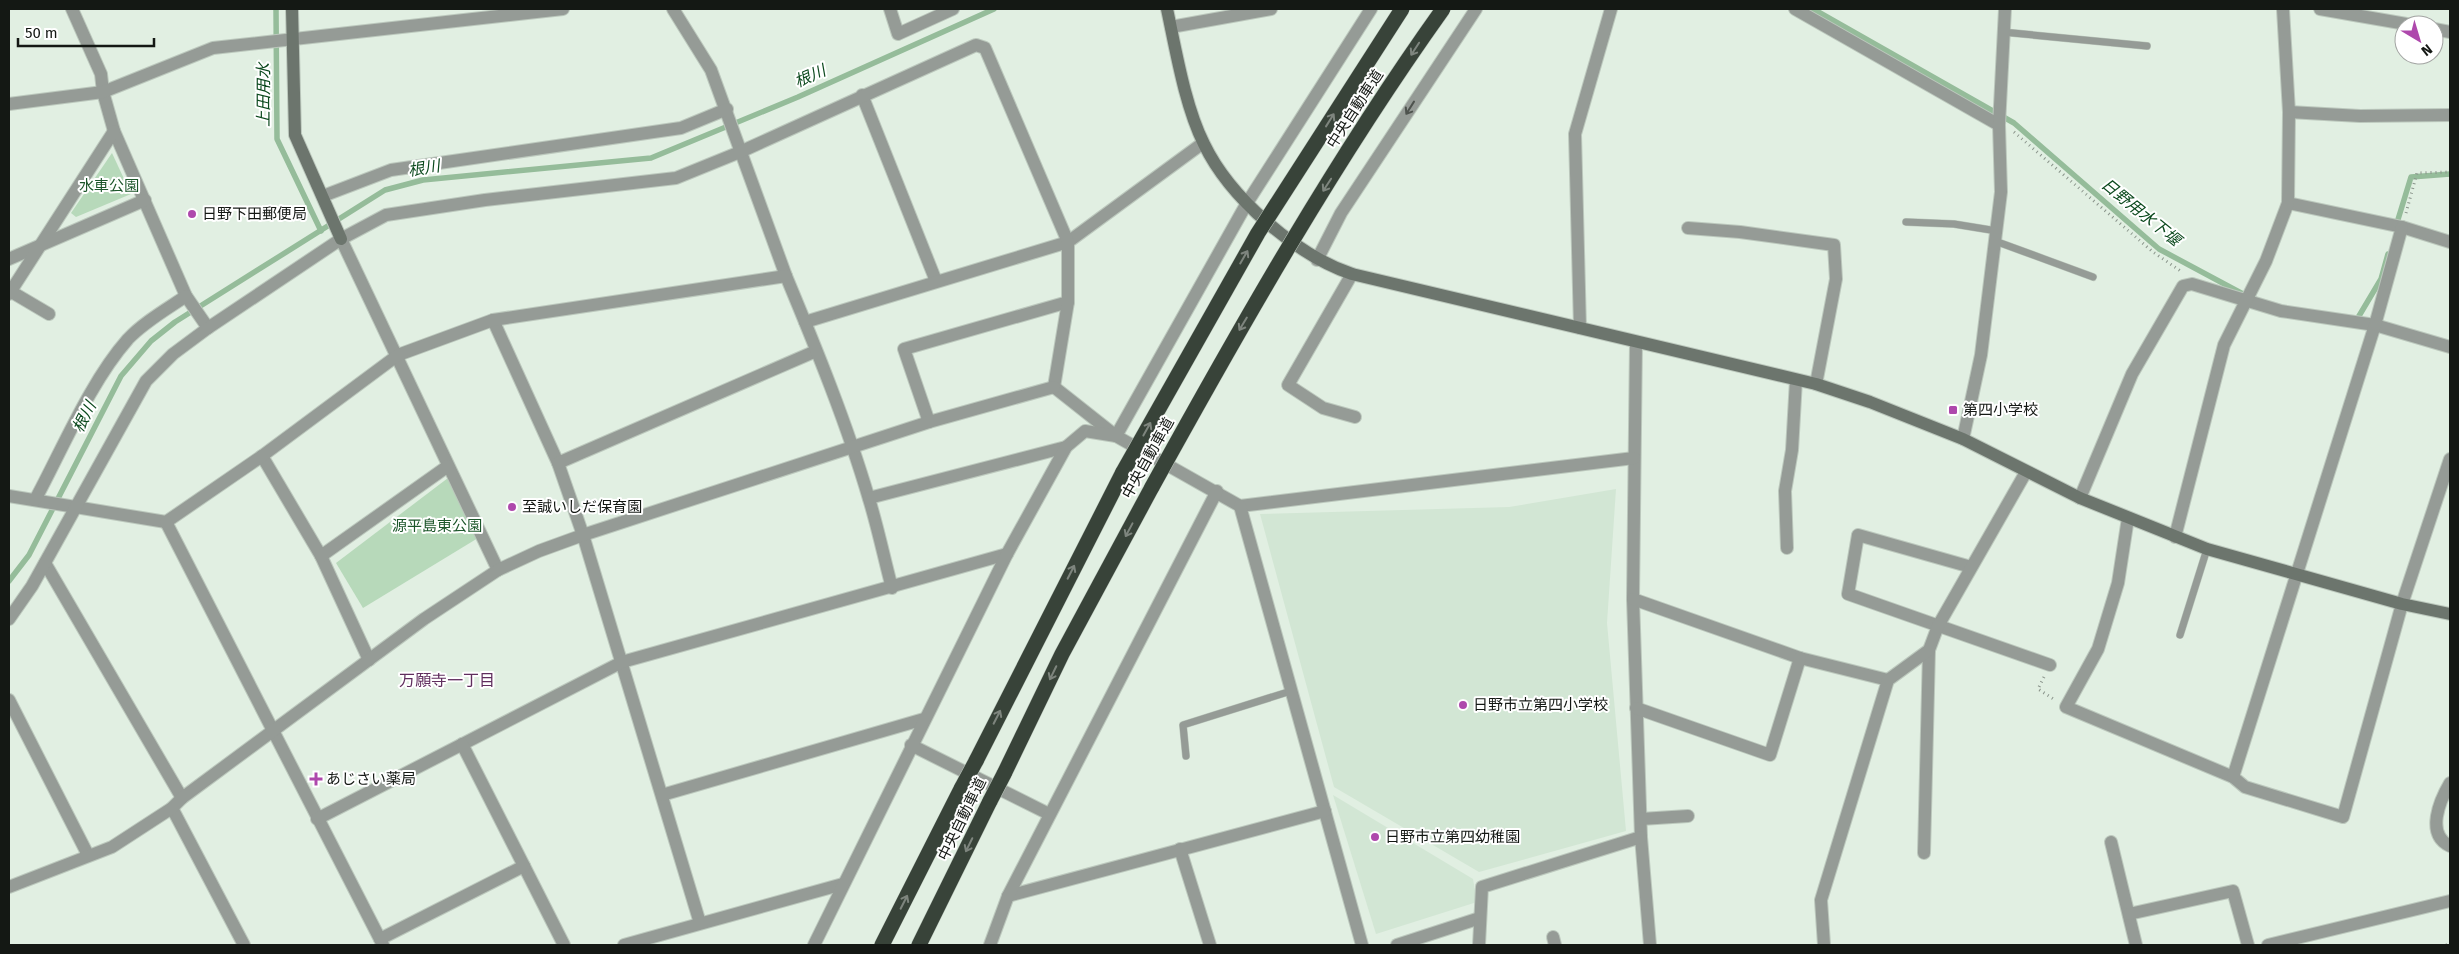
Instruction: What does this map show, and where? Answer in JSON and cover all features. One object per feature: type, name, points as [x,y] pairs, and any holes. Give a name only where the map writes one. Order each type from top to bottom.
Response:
[{"type":"highway","name":"中央自動車道","points":[[882,945],[1123,472],[1258,233],[1402,9]]},
{"type":"highway","name":"中央自動車道","points":[[919,945],[1062,654],[1224,357],[1314,205],[1443,9]]},
{"type":"main road","points":[[292,9],[290,41],[295,135],[342,239]]},
{"type":"main road","points":[[1167,9],[1183,80],[1203,143],[1224,175],[1247,203],[1280,234],[1317,260],[1352,274],[1816,384],[1920,420],[1963,438],[2026,472],[2080,498],[2207,549],[2402,604],[2450,614]]},
{"type":"street","points":[[72,9],[101,74],[103,92],[114,132],[186,296],[208,328]]},
{"type":"street","points":[[9,104],[103,92],[213,48],[290,41],[527,10],[564,9]]},
{"type":"street","points":[[673,9],[711,70],[728,113],[738,146],[786,276],[852,448],[869,498],[892,588]]},
{"type":"street","points":[[890,9],[898,34],[953,9]]},
{"type":"street","points":[[1171,27],[1271,9]]},
{"type":"street","points":[[1116,436],[1247,203],[1371,9]]},
{"type":"street","points":[[1317,260],[1341,213],[1476,9]]},
{"type":"street","points":[[1580,328],[1576,134],[1611,9]]},
{"type":"street","points":[[1795,9],[1999,124]]},
{"type":"street","points":[[1963,438],[1981,355],[2001,192],[1999,105],[2002,32],[2005,9]]},
{"type":"street","points":[[2174,537],[2224,345],[2266,261],[2288,203],[2289,112],[2283,9]]},
{"type":"street","points":[[2320,9],[2394,22]]},
{"type":"street","points":[[9,619],[45,563],[71,507],[146,382],[173,354],[208,328],[342,239],[386,215],[486,200],[676,178],[738,146],[976,45],[986,48],[1068,242],[1068,302],[1054,387]]},
{"type":"street","points":[[862,95],[936,281]]},
{"type":"street","points":[[2289,112],[2360,116],[2450,115]]},
{"type":"street","points":[[322,196],[391,170],[681,128],[728,113]]},
{"type":"street","points":[[49,314],[10,293],[38,246],[49,233],[114,132]]},
{"type":"street","points":[[805,322],[1068,242],[1203,143]]},
{"type":"street","points":[[9,259],[145,200]]},
{"type":"street","points":[[2288,203],[2402,227],[2450,242]]},
{"type":"street","points":[[2233,776],[2298,576],[2375,325],[2402,227]]},
{"type":"street","points":[[1688,228],[1740,232],[1834,246],[1836,279],[1816,384]]},
{"type":"street","points":[[342,239],[498,570]]},
{"type":"street","points":[[1352,274],[1288,385],[1324,408],[1355,417]]},
{"type":"street","points":[[9,496],[166,522],[262,456],[398,355],[493,320],[786,276]]},
{"type":"street","points":[[2080,498],[2132,374],[2183,286],[2192,284],[2281,311],[2375,325],[2450,347]]},
{"type":"street","points":[[39,501],[81,413],[116,354],[140,328],[186,296]]},
{"type":"street","points":[[929,422],[904,349],[1068,302]]},
{"type":"street","points":[[493,320],[558,463],[584,535],[700,924]]},
{"type":"street","points":[[1636,342],[1633,599],[1640,819],[1650,945]]},
{"type":"street","points":[[558,463],[816,351]]},
{"type":"street","points":[[1787,548],[1785,490],[1792,450],[1796,380]]},
{"type":"street","points":[[1054,387],[1116,436],[1217,491],[1240,506],[1634,458]]},
{"type":"street","points":[[9,887],[112,847],[172,808],[182,798],[424,619],[498,570],[539,551],[584,535],[929,422],[1054,387]]},
{"type":"street","points":[[814,945],[1007,554],[1066,447],[1085,431],[1116,436]]},
{"type":"street","points":[[869,498],[1066,447]]},
{"type":"street","points":[[262,456],[321,556],[369,660]]},
{"type":"street","points":[[2128,518],[2118,583],[2098,649],[2066,707],[2233,776],[2245,787],[2343,817],[2402,604],[2450,459]]},
{"type":"street","points":[[321,556],[448,466]]},
{"type":"street","points":[[1924,853],[1929,650],[1938,626],[2026,472]]},
{"type":"street","points":[[990,945],[1008,896],[1049,814],[1217,491]]},
{"type":"street","points":[[1240,506],[1362,945]]},
{"type":"street","points":[[166,522],[272,732],[382,942],[524,866]]},
{"type":"street","points":[[1972,567],[1858,535],[1848,594],[2050,665]]},
{"type":"street","points":[[317,819],[622,662],[892,588],[1007,554]]},
{"type":"street","points":[[45,563],[182,798]]},
{"type":"street","points":[[1633,599],[1800,658],[1888,680]]},
{"type":"street","points":[[1824,945],[1821,900],[1888,680],[1929,650]]},
{"type":"street","points":[[1636,708],[1770,755],[1800,658]]},
{"type":"street","points":[[9,700],[88,855]]},
{"type":"street","points":[[662,795],[924,719]]},
{"type":"street","points":[[462,744],[564,945]]},
{"type":"street","points":[[912,745],[1049,814]]},
{"type":"street","points":[[2450,783],[2436,812],[2438,832],[2450,846]]},
{"type":"street","points":[[172,808],[244,945]]},
{"type":"street","points":[[1008,896],[1325,811]]},
{"type":"street","points":[[1640,819],[1688,816]]},
{"type":"street","points":[[1479,945],[1482,887],[1641,837]]},
{"type":"street","points":[[2111,842],[2136,945]]},
{"type":"street","points":[[1180,849],[1210,945]]},
{"type":"street","points":[[624,945],[843,884]]},
{"type":"street","points":[[2129,914],[2232,891],[2248,945]]},
{"type":"street","points":[[2268,945],[2450,901]]},
{"type":"street","points":[[1397,945],[1480,918]]},
{"type":"lane","points":[[2002,32],[2147,46]]},
{"type":"lane","points":[[1906,222],[1954,224],[1996,236],[2093,276]]},
{"type":"lane","points":[[2180,635],[2207,549]]},
{"type":"lane","points":[[1186,756],[1183,725],[1291,691]]},
{"type":"path","points":[[1999,124],[2012,130],[2045,162],[2153,252],[2198,282],[2192,284]]},
{"type":"path","points":[[2402,227],[2417,173],[2450,172]]},
{"type":"path","points":[[2050,665],[2038,689],[2066,707]]},
{"type":"path","points":[[2446,945],[2450,944]]},
{"type":"shaded area","name":"日野市立第四小学校","points":[[1616,489],[1607,623],[1626,831],[1479,872],[1334,787],[1260,514],[1509,507]]},
{"type":"shaded area","name":"日野市立第四幼稚園","points":[[1333,795],[1473,879],[1477,902],[1376,934]]},
{"type":"green space","name":"水車公園","points":[[112,153],[131,194],[76,217],[71,213]]},
{"type":"green space","name":"源平島東公園","points":[[448,478],[478,538],[363,608],[336,563]]},
{"type":"waterway","name":"上田用水","points":[[276,9],[277,139],[321,231]]},
{"type":"waterway","name":"根川","points":[[9,581],[29,555],[121,376],[151,341],[175,322],[385,190],[423,180],[651,158],[798,97],[994,9]]},
{"type":"waterway","name":"日野用水下堰","points":[[1813,9],[2014,123],[2159,249],[2243,294]]},
{"type":"waterway","name":"日野用水下堰","points":[[2396,226],[2411,177],[2450,174]]},
{"type":"waterway","name":"日野用水下堰","points":[[2356,321],[2381,279],[2388,254]]},
{"type":"place","name":"日野下田郵便局","points":[[192,214]]},
{"type":"place","name":"第四小学校","points":[[1953,410]]},
{"type":"place","name":"至誠いしだ保育園","points":[[512,507]]},
{"type":"place","name":"日野市立第四小学校","points":[[1463,705]]},
{"type":"place","name":"あじさい薬局","points":[[316,779]]},
{"type":"place","name":"日野市立第四幼稚園","points":[[1375,837]]},
{"type":"district","name":"万願寺一丁目","points":[[447,680]]}]
